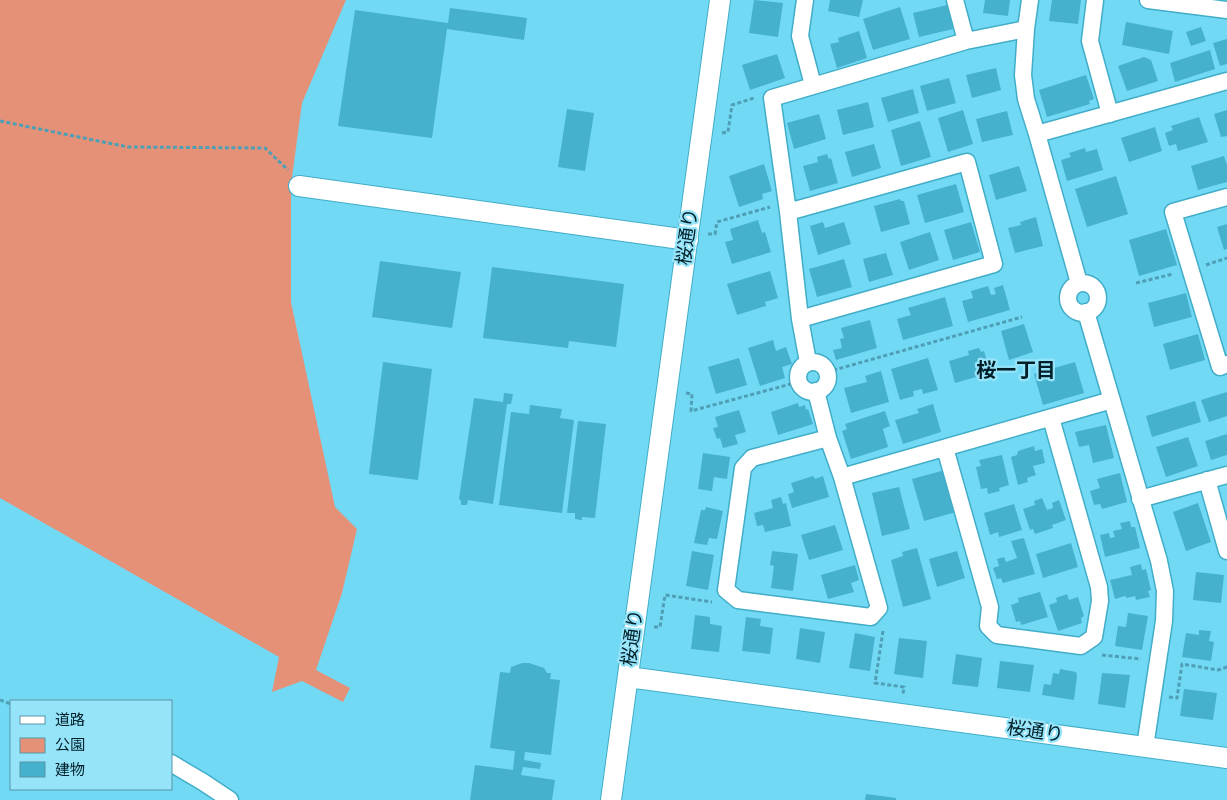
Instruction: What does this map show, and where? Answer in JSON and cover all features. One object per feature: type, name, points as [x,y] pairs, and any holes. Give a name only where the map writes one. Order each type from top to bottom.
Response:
[{"type":"street","name":"桜通り","points":[[720,0],[695,237],[628,677],[1227,758]]},
{"type":"street","points":[[805,0],[800,36],[814,85]]},
{"type":"street","points":[[955,0],[966,41]]},
{"type":"street","points":[[1030,0],[1023,75],[1026,99],[1079,283],[1088,283],[1096,289],[1098,294],[1094,308],[1086,312],[1140,499],[1160,561],[1165,591],[1164,621],[1145,747]]},
{"type":"street","points":[[1094,0],[1090,41],[1110,114]]},
{"type":"street","points":[[1148,0],[1227,10]]},
{"type":"street","points":[[808,362],[800,319],[772,98],[966,41],[1026,29]]},
{"type":"street","points":[[1037,134],[1227,81]]},
{"type":"street","points":[[787,207],[967,162],[994,264],[800,319]]},
{"type":"street","points":[[299,186],[695,237]]},
{"type":"street","points":[[1227,197],[1174,212],[1220,366],[1227,364]]},
{"type":"street","points":[[813,361],[822,364],[827,372],[827,382],[820,390],[806,390],[798,382],[800,368],[808,362],[813,361]]},
{"type":"street","points":[[816,391],[828,438],[842,477],[879,608],[870,617],[738,600],[726,590],[743,468],[752,458],[828,438]]},
{"type":"street","points":[[842,477],[1112,400]]},
{"type":"street","points":[[945,448],[990,607],[988,626],[997,635],[1081,646],[1094,637],[1100,601],[1099,587],[1051,418]]},
{"type":"street","points":[[1140,499],[1227,475]]},
{"type":"street","points":[[1207,480],[1227,551]]},
{"type":"street","points":[[611,800],[628,677]]},
{"type":"street","points":[[172,764],[230,800]]},
{"type":"path","points":[[716,133],[728,132],[732,105],[766,95],[772,98]]},
{"type":"path","points":[[0,121],[128,147],[265,148],[292,175],[299,186]]},
{"type":"path","points":[[695,237],[715,234],[717,222],[787,207]]},
{"type":"path","points":[[827,372],[1022,317]]},
{"type":"path","points":[[681,392],[692,394],[691,410],[798,382]]},
{"type":"path","points":[[649,627],[660,627],[665,595],[717,602],[738,600]]},
{"type":"path","points":[[879,608],[884,627],[876,683],[904,687],[903,698]]},
{"type":"path","points":[[1081,646],[1100,654],[1142,659],[1140,668]]},
{"type":"path","points":[[1166,697],[1177,698],[1182,664],[1218,670],[1227,667]]},
{"type":"green space","points":[[0,0],[346,0],[302,103],[291,185],[291,302],[335,507],[357,529],[342,593],[316,670],[350,688],[343,702],[302,681],[272,692],[279,657],[0,498]]},
{"type":"building","points":[[754,0],[783,3],[778,37],[749,33]]},
{"type":"building","points":[[830,0],[863,0],[859,17],[828,11]]},
{"type":"building","points":[[985,0],[1010,0],[1008,16],[983,13]]},
{"type":"building","points":[[1052,0],[1081,0],[1078,24],[1049,21]]},
{"type":"building","points":[[947,5],[953,29],[919,37],[913,13]]},
{"type":"building","points":[[900,7],[910,39],[873,50],[863,19]]},
{"type":"building","points":[[450,8],[527,18],[524,40],[447,29],[432,138],[338,126],[355,10],[448,23]]},
{"type":"building","points":[[1126,22],[1173,31],[1169,54],[1122,45]]},
{"type":"building","points":[[1201,27],[1206,41],[1191,46],[1186,32]]},
{"type":"building","points":[[859,31],[867,58],[837,68],[830,44],[839,42],[838,38]]},
{"type":"building","points":[[1227,39],[1227,64],[1220,66],[1213,43]]},
{"type":"building","points":[[1210,50],[1215,69],[1175,82],[1170,63]]},
{"type":"building","points":[[777,54],[785,78],[750,90],[742,65]]},
{"type":"building","points":[[1144,57],[1151,60],[1158,81],[1127,91],[1118,66]]},
{"type":"building","points":[[996,68],[1001,90],[972,98],[966,75]]},
{"type":"building","points":[[1086,75],[1094,99],[1089,101],[1090,104],[1047,117],[1039,90]]},
{"type":"building","points":[[949,78],[956,103],[927,111],[920,86]]},
{"type":"building","points":[[913,89],[919,113],[888,122],[881,98]]},
{"type":"building","points":[[868,102],[874,127],[843,135],[837,110]]},
{"type":"building","points":[[567,109],[594,113],[585,171],[558,167]]},
{"type":"building","points":[[963,110],[973,144],[948,152],[938,118]]},
{"type":"building","points":[[1227,110],[1227,136],[1221,137],[1214,114]]},
{"type":"building","points":[[1007,111],[1013,135],[982,142],[976,119]]},
{"type":"building","points":[[819,114],[826,139],[794,149],[787,123]]},
{"type":"building","points":[[1199,117],[1208,142],[1178,151],[1176,144],[1169,146],[1165,133],[1173,130],[1171,126]]},
{"type":"building","points":[[920,121],[931,157],[901,166],[891,130]]},
{"type":"building","points":[[1155,127],[1162,151],[1129,162],[1121,138]]},
{"type":"building","points":[[874,144],[881,168],[852,177],[845,152]]},
{"type":"building","points":[[1085,148],[1086,152],[1097,149],[1103,170],[1067,181],[1061,160],[1071,157],[1069,153]]},
{"type":"building","points":[[827,154],[829,159],[831,158],[838,183],[810,191],[803,166],[818,162],[817,157]]},
{"type":"building","points":[[1224,156],[1227,165],[1227,182],[1198,190],[1191,166]]},
{"type":"building","points":[[764,164],[772,191],[762,194],[763,199],[739,207],[729,176]]},
{"type":"building","points":[[1019,166],[1027,191],[996,200],[989,175]]},
{"type":"building","points":[[1116,176],[1128,214],[1087,227],[1075,189]]},
{"type":"building","points":[[956,184],[964,212],[925,223],[917,195]]},
{"type":"building","points":[[900,199],[904,201],[910,224],[881,232],[874,206]]},
{"type":"building","points":[[1036,217],[1043,246],[1015,253],[1008,228],[1021,225],[1020,222]]},
{"type":"building","points":[[758,220],[762,233],[765,232],[771,252],[732,264],[725,242],[733,240],[730,229]]},
{"type":"building","points":[[823,222],[825,228],[844,222],[851,244],[818,255],[810,226]]},
{"type":"building","points":[[971,222],[980,252],[953,260],[944,230]]},
{"type":"building","points":[[1227,224],[1227,249],[1224,250],[1217,227]]},
{"type":"building","points":[[1166,229],[1177,265],[1139,276],[1129,240]]},
{"type":"building","points":[[930,232],[939,260],[909,270],[900,242]]},
{"type":"building","points":[[886,253],[893,275],[869,282],[863,259]]},
{"type":"building","points":[[844,259],[852,287],[817,297],[809,269]]},
{"type":"building","points":[[380,261],[461,272],[452,328],[372,317]]},
{"type":"building","points":[[492,267],[624,284],[616,347],[569,341],[568,348],[483,338]]},
{"type":"building","points":[[770,271],[778,298],[765,302],[766,306],[737,315],[727,284]]},
{"type":"building","points":[[1003,285],[1010,310],[968,322],[962,301],[973,298],[971,291],[988,286],[991,295],[996,294],[994,288]]},
{"type":"building","points":[[1186,293],[1192,317],[1154,327],[1148,303]]},
{"type":"building","points":[[945,297],[953,326],[903,340],[897,319],[911,315],[908,308]]},
{"type":"building","points":[[870,320],[877,348],[836,360],[833,350],[842,348],[840,339],[844,338],[841,328]]},
{"type":"building","points":[[1024,324],[1033,352],[1009,360],[1001,331]]},
{"type":"building","points":[[1198,334],[1205,360],[1170,370],[1163,344]]},
{"type":"building","points":[[773,340],[776,351],[786,347],[792,364],[782,367],[785,378],[760,386],[748,348]]},
{"type":"building","points":[[979,348],[981,352],[984,351],[990,373],[955,383],[949,361],[969,355],[968,351]]},
{"type":"building","points":[[739,358],[747,385],[716,394],[708,367]]},
{"type":"building","points":[[928,358],[938,390],[923,394],[922,389],[913,391],[914,396],[900,400],[891,369]]},
{"type":"building","points":[[383,362],[432,369],[418,480],[369,474]]},
{"type":"building","points":[[1075,362],[1084,393],[1043,405],[1034,374]]},
{"type":"building","points":[[881,371],[889,402],[851,413],[844,388],[867,382],[865,376]]},
{"type":"building","points":[[1227,392],[1227,416],[1209,422],[1201,400]]},
{"type":"building","points":[[504,393],[513,394],[511,404],[507,404],[493,504],[468,500],[467,505],[461,505],[459,499],[474,398],[503,402]]},
{"type":"building","points":[[1195,401],[1201,422],[1152,437],[1146,416]]},
{"type":"building","points":[[798,403],[799,407],[805,405],[806,410],[808,409],[813,424],[778,435],[771,412]]},
{"type":"building","points":[[933,404],[941,432],[903,444],[895,420],[919,413],[917,409]]},
{"type":"building","points":[[530,405],[562,409],[560,418],[574,420],[562,513],[499,505],[511,412],[529,414]]},
{"type":"building","points":[[739,410],[746,432],[735,435],[738,444],[723,448],[720,438],[717,439],[713,428],[718,427],[715,417]]},
{"type":"building","points":[[885,411],[890,426],[883,429],[888,447],[851,459],[842,431],[847,429],[845,424]]},
{"type":"building","points":[[578,421],[606,424],[595,518],[582,517],[582,520],[575,519],[575,513],[567,513]]},
{"type":"building","points":[[1106,425],[1114,458],[1093,463],[1089,445],[1079,447],[1075,432]]},
{"type":"building","points":[[1227,434],[1227,455],[1211,460],[1205,441]]},
{"type":"building","points":[[1188,437],[1198,466],[1166,477],[1156,447]]},
{"type":"building","points":[[1034,446],[1035,451],[1042,449],[1045,463],[1033,466],[1036,475],[1027,478],[1028,482],[1018,485],[1011,457],[1017,455],[1018,451]]},
{"type":"building","points":[[703,453],[730,457],[727,479],[714,477],[712,491],[698,489]]},
{"type":"building","points":[[1002,455],[1009,485],[999,488],[1000,491],[988,494],[987,488],[981,489],[976,467],[981,466],[979,460]]},
{"type":"building","points":[[945,470],[956,512],[924,521],[912,479]]},
{"type":"building","points":[[1120,473],[1127,502],[1102,509],[1100,504],[1094,505],[1090,491],[1100,488],[1097,479]]},
{"type":"building","points":[[813,476],[815,479],[823,476],[829,497],[792,508],[788,494],[794,492],[791,483]]},
{"type":"building","points":[[899,487],[910,529],[882,536],[872,493]]},
{"type":"building","points":[[781,497],[783,504],[786,503],[791,526],[765,532],[763,525],[757,526],[754,513],[773,508],[771,500]]},
{"type":"building","points":[[1042,498],[1047,510],[1053,508],[1052,503],[1059,500],[1066,520],[1052,525],[1053,528],[1035,534],[1033,529],[1030,530],[1023,509],[1035,505],[1034,501]]},
{"type":"building","points":[[1198,503],[1211,542],[1186,551],[1173,512]]},
{"type":"building","points":[[1014,504],[1022,530],[999,537],[998,532],[990,535],[984,513]]},
{"type":"building","points":[[706,507],[723,511],[717,539],[709,538],[707,545],[694,543],[701,510],[705,510]]},
{"type":"building","points":[[1130,521],[1131,527],[1135,527],[1140,548],[1105,557],[1100,535],[1109,533],[1110,538],[1115,537],[1113,531],[1122,529],[1120,523]]},
{"type":"building","points":[[835,525],[843,550],[809,560],[801,535]]},
{"type":"building","points":[[1024,538],[1035,574],[1003,583],[1001,578],[997,579],[993,568],[999,566],[997,559],[1004,557],[1006,562],[1017,558],[1011,541]]},
{"type":"building","points":[[1071,543],[1078,567],[1043,578],[1036,554]]},
{"type":"building","points":[[917,548],[931,599],[903,607],[891,560],[903,556],[902,552]]},
{"type":"building","points":[[692,551],[714,555],[708,590],[686,586]]},
{"type":"building","points":[[772,551],[798,554],[793,591],[771,588],[774,566],[770,565]]},
{"type":"building","points":[[957,551],[965,578],[937,587],[929,559]]},
{"type":"building","points":[[1141,564],[1142,570],[1146,569],[1151,590],[1148,591],[1150,597],[1136,600],[1135,596],[1127,598],[1125,596],[1115,599],[1110,580],[1132,575],[1130,567]]},
{"type":"building","points":[[855,565],[859,580],[851,583],[854,592],[828,599],[821,575]]},
{"type":"building","points":[[1196,572],[1224,575],[1221,603],[1193,600]]},
{"type":"building","points":[[1040,592],[1048,617],[1021,625],[1020,621],[1016,622],[1011,605],[1019,602],[1018,598]]},
{"type":"building","points":[[1067,594],[1069,600],[1078,597],[1084,616],[1081,618],[1082,623],[1058,631],[1049,605],[1057,602],[1056,598]]},
{"type":"building","points":[[1128,613],[1148,616],[1142,650],[1115,646],[1118,626],[1126,627]]},
{"type":"building","points":[[695,615],[710,617],[710,624],[722,626],[719,652],[691,649]]},
{"type":"building","points":[[746,617],[761,619],[760,626],[773,628],[770,654],[742,651]]},
{"type":"building","points":[[800,628],[825,632],[820,663],[796,659]]},
{"type":"building","points":[[1199,630],[1211,631],[1209,641],[1214,642],[1211,661],[1182,657],[1186,633],[1199,635]]},
{"type":"building","points":[[855,633],[875,637],[870,671],[849,668]]},
{"type":"building","points":[[899,638],[927,641],[923,678],[894,674]]},
{"type":"building","points":[[956,654],[982,658],[978,687],[952,684]]},
{"type":"building","points":[[1000,661],[1034,665],[1030,692],[997,688]]},
{"type":"building","points":[[522,663],[529,663],[544,668],[547,673],[551,673],[550,679],[560,680],[551,755],[525,752],[524,760],[541,763],[540,769],[523,767],[521,775],[555,780],[552,800],[470,800],[475,765],[513,770],[515,751],[490,748],[500,672],[510,673],[511,667]]},
{"type":"building","points":[[1060,669],[1076,672],[1074,700],[1042,695],[1044,684],[1051,685],[1053,673],[1059,674]]},
{"type":"building","points":[[1102,673],[1130,675],[1125,708],[1098,704]]},
{"type":"building","points":[[1184,689],[1217,693],[1213,720],[1180,716]]},
{"type":"building","points":[[866,794],[896,798],[896,800],[865,800]]},
{"type":"district","name":"桜一丁目","points":[[1016,371]]}]
